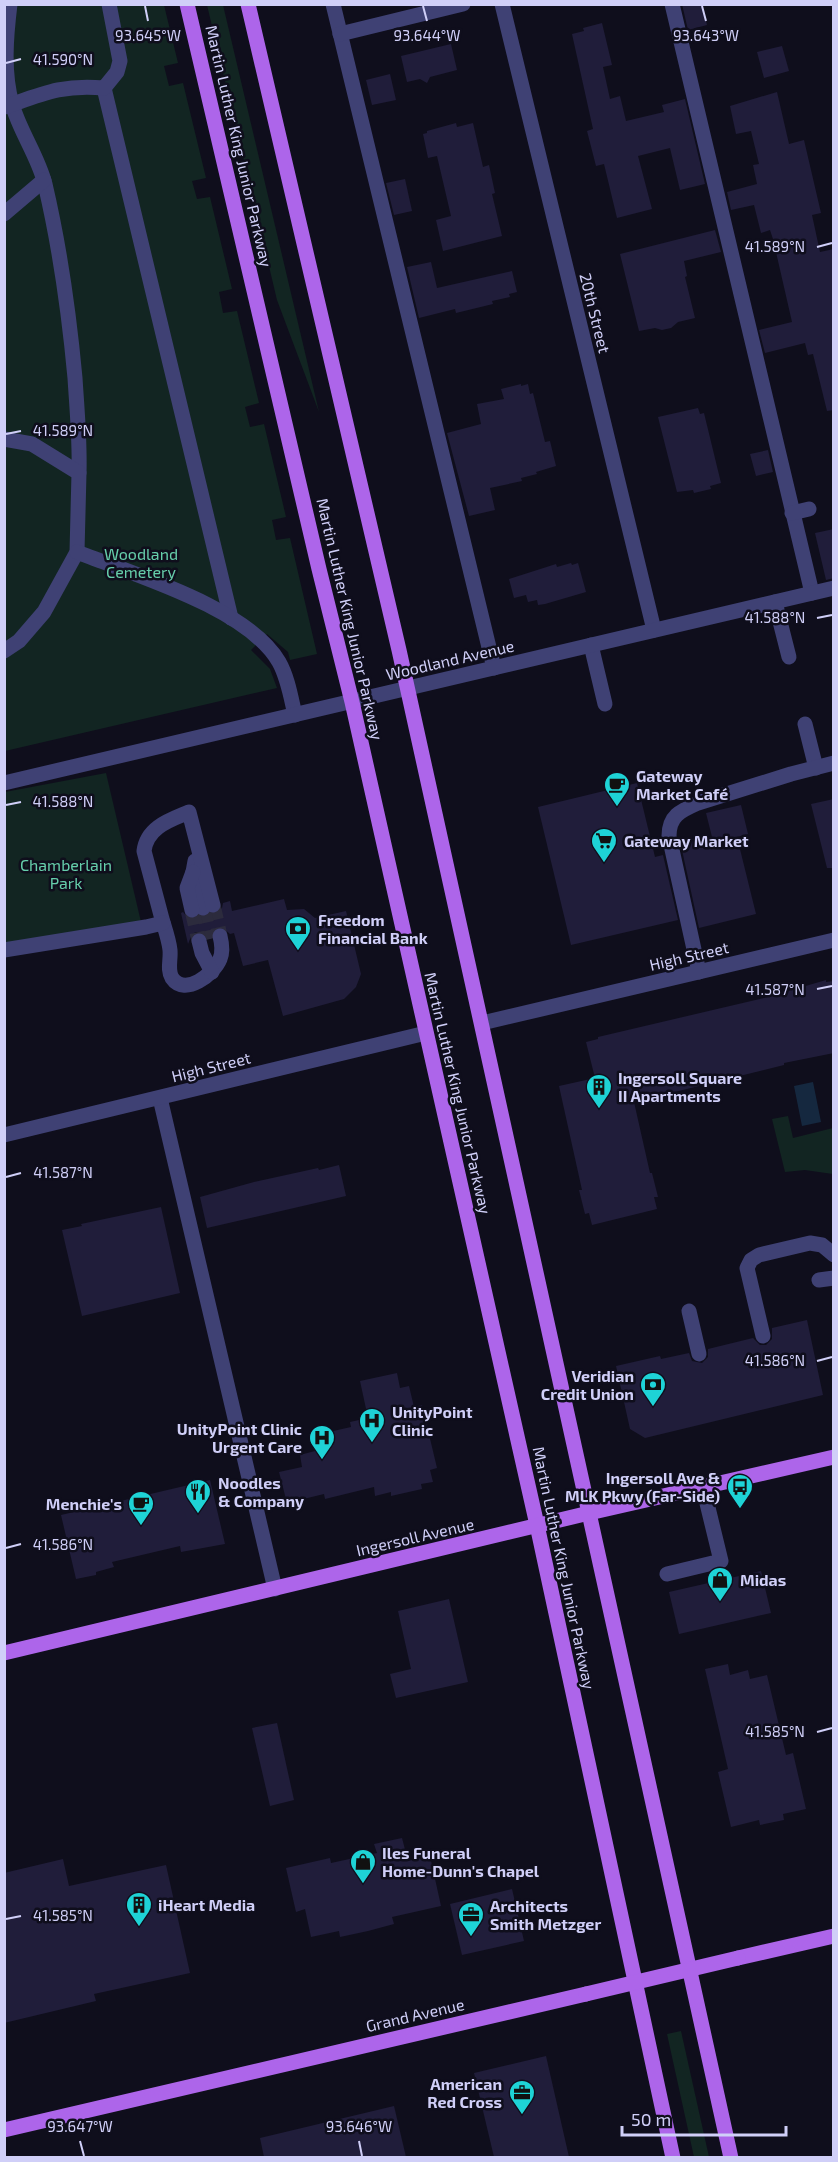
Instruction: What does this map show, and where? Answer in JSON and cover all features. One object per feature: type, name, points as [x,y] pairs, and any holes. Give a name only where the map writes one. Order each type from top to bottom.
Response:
[{"type":"main road","name":"Martin Luther King Junior Parkway","points":[[187,4],[352,702],[537,1526],[673,2157]]},
{"type":"main road","points":[[248,4],[408,689],[731,2157]]},
{"type":"main road","name":"Ingersoll Avenue","points":[[4,1653],[589,1513],[834,1457]]},
{"type":"main road","name":"Grand Avenue","points":[[4,2130],[834,1936]]},
{"type":"street","points":[[4,651],[19,641],[44,612],[77,552],[80,445],[72,343],[55,229],[44,180],[8,106],[6,41],[10,4]]},
{"type":"street","points":[[104,88],[117,72],[120,61],[110,4]]},
{"type":"street","points":[[333,4],[494,668]]},
{"type":"street","points":[[340,34],[463,4]]},
{"type":"street","name":"20th Street","points":[[502,4],[654,630]]},
{"type":"street","points":[[672,4],[812,593]]},
{"type":"street","points":[[8,106],[54,90],[72,87],[104,88]]},
{"type":"street","points":[[104,88],[231,618]]},
{"type":"street","points":[[4,214],[44,180]]},
{"type":"street","points":[[4,439],[32,444],[79,473]]},
{"type":"street","points":[[792,513],[809,509]]},
{"type":"street","points":[[77,552],[190,596],[231,618],[261,640],[279,662],[285,675],[295,715]]},
{"type":"street","name":"Woodland Avenue","points":[[4,783],[834,588]]},
{"type":"street","points":[[775,602],[789,657]]},
{"type":"street","points":[[591,645],[605,704]]},
{"type":"street","points":[[805,724],[816,768]]},
{"type":"street","points":[[699,972],[669,837],[669,826],[674,818],[684,809],[698,803],[834,763]]},
{"type":"street","points":[[197,849],[193,872],[203,908],[197,849],[189,812],[152,831],[145,842],[144,851],[170,948],[171,977],[185,985],[197,982],[212,972],[220,959],[222,948],[210,939],[202,953],[212,972]]},
{"type":"street","points":[[4,950],[164,923]]},
{"type":"street","name":"High Street","points":[[482,1023],[834,940]]},
{"type":"street","name":"High Street","points":[[4,1135],[426,1033]]},
{"type":"street","points":[[160,1098],[275,1589]]},
{"type":"street","points":[[763,1335],[747,1268],[751,1260],[810,1243],[822,1245],[834,1255]]},
{"type":"street","points":[[689,1311],[699,1354]]},
{"type":"street","points":[[667,1574],[721,1561],[703,1487]]},
{"type":"green space","name":"Woodland Cemetery","points":[[4,5],[164,5],[178,63],[164,66],[169,86],[183,83],[206,178],[192,181],[197,199],[210,197],[232,289],[219,292],[223,313],[237,311],[259,403],[245,407],[250,427],[264,424],[286,517],[272,520],[276,540],[290,538],[317,654],[290,660],[288,652],[267,634],[251,650],[270,669],[277,688],[5,751]]},
{"type":"green space","points":[[207,5],[223,5],[319,412],[277,300]]},
{"type":"green space","name":"Chamberlain Park","points":[[106,773],[141,922],[5,952],[5,792]]},
{"type":"green space","points":[[788,1116],[793,1138],[833,1128],[833,1174],[805,1170],[785,1172],[772,1119]]},
{"type":"green space","points":[[681,2031],[709,2157],[694,2157],[667,2034]]},
{"type":"water","points":[[813,1082],[821,1122],[802,1126],[794,1086]]},
{"type":"building","points":[[682,4],[702,4],[707,25],[688,30]]},
{"type":"building","points":[[602,23],[612,65],[603,67],[610,99],[620,96],[626,121],[664,112],[662,105],[685,99],[705,184],[680,190],[670,148],[638,156],[652,209],[617,218],[604,164],[596,166],[587,131],[593,129],[572,34],[584,31],[583,28]]},
{"type":"building","points":[[451,44],[457,70],[430,77],[427,83],[420,79],[407,82],[401,56]]},
{"type":"building","points":[[782,46],[789,71],[764,78],[757,52]]},
{"type":"building","points":[[390,74],[396,100],[372,105],[366,80]]},
{"type":"building","points":[[777,92],[789,144],[804,140],[821,213],[812,215],[820,252],[834,249],[834,410],[827,411],[813,354],[808,355],[805,343],[765,353],[759,330],[792,322],[773,239],[770,230],[761,233],[754,205],[731,210],[727,192],[757,184],[753,165],[759,164],[751,131],[736,134],[730,106]]},
{"type":"building","points":[[456,123],[457,127],[473,123],[483,167],[489,165],[495,193],[492,194],[502,236],[443,251],[436,220],[451,216],[437,156],[428,158],[423,134]]},
{"type":"building","points":[[405,179],[412,211],[394,215],[386,183]]},
{"type":"building","points":[[715,230],[721,252],[684,261],[687,276],[685,277],[695,318],[678,322],[671,328],[639,331],[620,254]]},
{"type":"building","points":[[431,262],[437,288],[512,271],[517,292],[509,294],[510,297],[492,301],[493,304],[456,313],[455,309],[419,318],[407,267]]},
{"type":"building","points":[[521,384],[521,386],[528,384],[530,394],[533,393],[545,442],[550,441],[556,466],[521,478],[522,481],[490,488],[495,510],[469,516],[447,433],[481,424],[477,404],[504,399],[501,389]]},
{"type":"building","points":[[698,408],[700,414],[704,413],[721,483],[710,486],[711,489],[694,493],[693,490],[677,492],[658,417]]},
{"type":"building","points":[[768,450],[773,472],[756,476],[750,454]]},
{"type":"building","points":[[834,529],[834,578],[826,580],[815,533]]},
{"type":"building","points":[[571,563],[572,565],[578,563],[586,592],[538,605],[537,600],[528,602],[526,595],[514,598],[509,579],[556,564],[557,567]]},
{"type":"building","name":"Gateway Market","points":[[637,783],[655,857],[663,855],[678,920],[571,945],[538,807]]},
{"type":"building","points":[[834,799],[834,868],[827,868],[811,804]]},
{"type":"building","points":[[741,805],[748,834],[737,837],[756,914],[699,928],[682,850],[686,848],[685,843],[712,837],[706,813]]},
{"type":"building","name":"Freedom Financial Bank","points":[[284,899],[287,910],[304,909],[315,918],[346,911],[361,974],[356,987],[344,999],[283,1016],[268,960],[243,966],[234,933],[230,934],[222,927],[214,929],[211,939],[202,932],[192,934],[188,944],[181,913],[183,912],[189,919],[194,920],[216,914],[222,908],[223,903],[230,901],[232,911]]},
{"type":"building","name":"Ingersoll Square II Apartments","points":[[826,980],[826,982],[834,981],[834,1053],[784,1063],[784,1065],[634,1102],[650,1173],[652,1173],[658,1197],[654,1197],[657,1209],[592,1225],[589,1213],[585,1214],[579,1190],[582,1190],[559,1086],[595,1078],[586,1042],[598,1039],[598,1037],[768,997]]},
{"type":"building","points":[[339,1165],[346,1196],[207,1228],[200,1197],[254,1182]]},
{"type":"building","points":[[161,1207],[180,1293],[82,1316],[62,1230]]},
{"type":"building","points":[[807,1320],[823,1395],[645,1438],[630,1429],[616,1366],[660,1356],[661,1359],[689,1353],[692,1361],[702,1363],[708,1357],[708,1349],[753,1338],[760,1345],[766,1345],[772,1339],[772,1328]]},
{"type":"building","name":"UnityPoint Clinic","points":[[397,1373],[400,1388],[409,1386],[414,1407],[422,1405],[437,1468],[430,1470],[433,1482],[421,1484],[422,1489],[391,1496],[391,1492],[375,1496],[374,1487],[325,1499],[324,1494],[287,1503],[279,1472],[302,1467],[300,1455],[315,1451],[311,1436],[351,1427],[350,1422],[368,1418],[360,1381]]},
{"type":"building","points":[[210,1480],[225,1544],[181,1552],[180,1546],[112,1562],[114,1567],[96,1572],[96,1575],[76,1579],[61,1515]]},
{"type":"building","name":"Midas","points":[[761,1571],[771,1613],[679,1634],[669,1592]]},
{"type":"building","points":[[449,1599],[468,1682],[396,1698],[390,1674],[411,1669],[398,1611]]},
{"type":"building","points":[[728,1664],[730,1675],[748,1670],[750,1679],[767,1675],[786,1755],[793,1753],[806,1809],[783,1814],[784,1820],[760,1825],[759,1820],[731,1827],[718,1772],[728,1769],[705,1669]]},
{"type":"building","points":[[277,1723],[294,1800],[270,1806],[252,1728]]},
{"type":"building","name":"Iles Funeral Home-Dunn's Chapel","points":[[402,1838],[408,1861],[430,1856],[441,1906],[392,1917],[394,1924],[368,1931],[340,1937],[339,1931],[311,1937],[305,1909],[296,1912],[286,1868],[330,1858],[331,1863],[377,1853],[374,1844]]},
{"type":"building","points":[[63,1859],[69,1886],[166,1865],[190,1973],[94,1994],[96,2001],[4,2023],[4,1873]]},
{"type":"building","points":[[512,1889],[524,1941],[462,1955],[450,1904]]},
{"type":"building","name":"American Red Cross","points":[[546,2056],[569,2157],[494,2157],[474,2073]]},
{"type":"building","points":[[394,2106],[406,2157],[264,2157],[260,2138]]},
{"type":"tunnel","points":[[213,905],[220,936]]},
{"type":"tunnel","points":[[203,908],[210,939]]},
{"type":"tunnel","points":[[192,910],[199,941]]},
{"type":"place","name":"Gateway Market Café","points":[[617,808]]},
{"type":"place","name":"Gateway Market","points":[[604,864]]},
{"type":"place","name":"Freedom Financial Bank","points":[[298,952]]},
{"type":"place","name":"Ingersoll Square II Apartments","points":[[599,1110]]},
{"type":"place","name":"Veridian Credit Union","points":[[653,1408]]},
{"type":"place","name":"UnityPoint Clinic","points":[[372,1444]]},
{"type":"place","name":"UnityPoint Clinic Urgent Care","points":[[322,1461]]},
{"type":"place","name":"Ingersoll Ave & MLK Pkwy (Far-Side)","points":[[740,1510]]},
{"type":"place","name":"Noodles & Company","points":[[198,1515]]},
{"type":"place","name":"Menchie's","points":[[141,1527]]},
{"type":"place","name":"Midas","points":[[720,1603]]},
{"type":"place","name":"Iles Funeral Home-Dunn's Chapel","points":[[363,1885]]},
{"type":"place","name":"iHeart Media","points":[[139,1928]]},
{"type":"place","name":"Architects Smith Metzger","points":[[471,1938]]},
{"type":"place","name":"American Red Cross","points":[[522,2116]]}]
